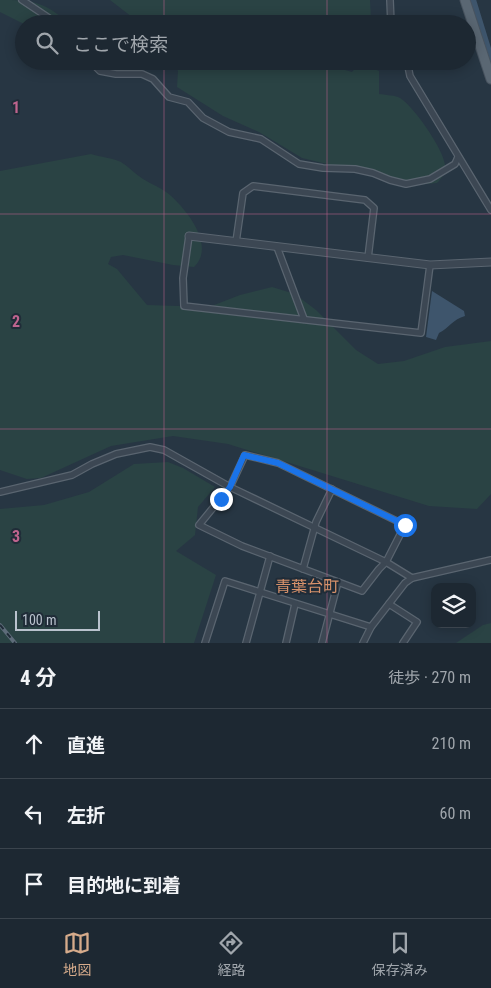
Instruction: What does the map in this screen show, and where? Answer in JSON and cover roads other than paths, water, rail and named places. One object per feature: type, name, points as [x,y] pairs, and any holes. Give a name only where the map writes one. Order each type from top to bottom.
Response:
[{"type":"main road","points":[[465,0],[470,15]]},
{"type":"main road","points":[[476,33],[491,79]]},
{"type":"street","points":[[22,0],[44,15]]},
{"type":"street","points":[[390,0],[391,15]]},
{"type":"street","points":[[99,70],[116,74],[142,74],[153,79],[169,97],[188,102],[202,118],[230,132],[261,139],[299,164],[322,168],[355,169],[406,184],[430,179],[455,164],[458,157]]},
{"type":"street","points":[[409,70],[410,76],[491,210]]},
{"type":"street","points":[[236,242],[243,193],[253,186],[365,200],[374,208],[368,258]]},
{"type":"street","points":[[430,265],[421,333],[184,306],[183,278],[188,236],[430,265],[491,262]]},
{"type":"street","points":[[277,247],[304,319]]},
{"type":"street","points":[[0,492],[59,479],[79,472],[92,464],[116,454],[150,447],[164,450],[230,487],[386,562],[412,578]]},
{"type":"street","points":[[244,455],[278,463],[405,525],[386,562],[362,591],[242,546],[199,525],[230,487],[244,455]]},
{"type":"street","points":[[303,569],[314,528],[332,489]]},
{"type":"street","points":[[246,643],[270,556]]},
{"type":"street","points":[[364,643],[370,627],[412,578],[491,560]]},
{"type":"street","points":[[205,643],[225,581],[370,627]]},
{"type":"street","points":[[322,643],[338,582]]},
{"type":"street","points":[[286,643],[295,604]]},
{"type":"street","points":[[388,604],[417,622],[403,643]]},
{"type":"water","points":[[432,291],[464,311],[465,316],[457,319],[439,333],[436,340],[426,337]]},
{"type":"waterway","points":[[471,0],[476,15]]},
{"type":"waterway","points":[[476,16],[491,65]]},
{"type":"railway","points":[[0,625],[15,643]]},
{"type":"district","name":"青葉台町","points":[[307,586]]}]
